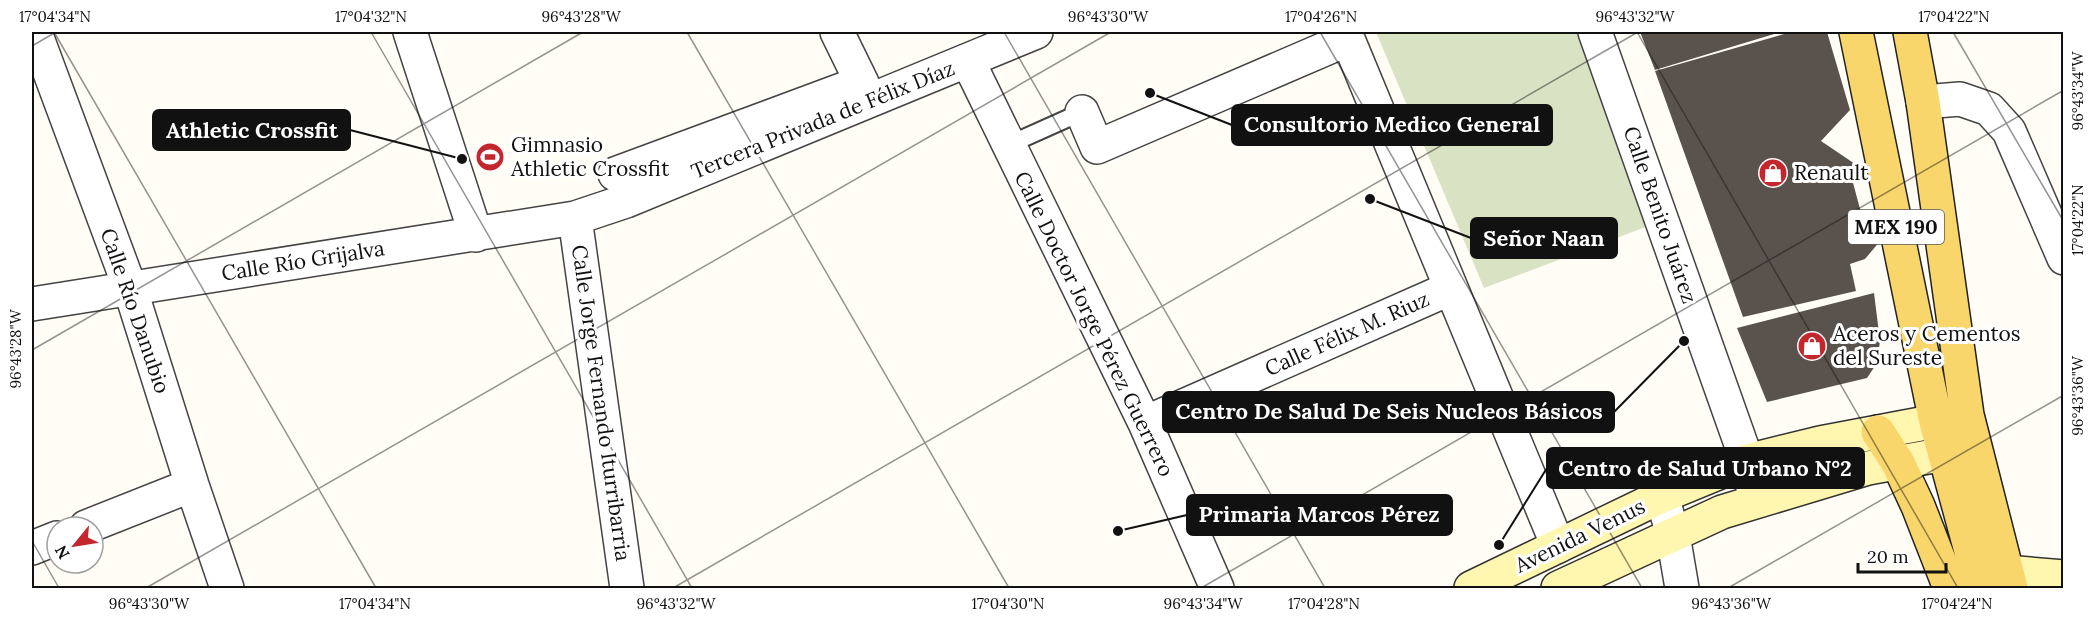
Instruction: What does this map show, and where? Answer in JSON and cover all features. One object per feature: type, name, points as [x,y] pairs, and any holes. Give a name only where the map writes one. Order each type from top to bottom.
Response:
[{"type":"main road","name":"MEX 190","points":[[1856,32],[1936,422],[1959,452],[1993,578]]},
{"type":"main road","name":"MEX 190","points":[[1910,32],[1923,102],[1967,415],[1959,452]]},
{"type":"main road","name":"Avenida Venus","points":[[1471,588],[1662,496],[1747,461],[1820,443],[1967,415]]},
{"type":"main road","points":[[1878,432],[1898,463],[1918,506],[1950,588]]},
{"type":"main road","name":"Avenida Venus","points":[[1558,588],[1722,512],[1869,468],[1959,452]]},
{"type":"main road","points":[[1993,578],[2064,577]]},
{"type":"street","points":[[410,32],[476,235]]},
{"type":"street","points":[[837,32],[862,83]]},
{"type":"street","name":"Tercera Privada de Félix Díaz","points":[[615,174],[995,32]]},
{"type":"street","name":"Tercera Privada de Félix Díaz","points":[[575,218],[626,201],[1036,32]]},
{"type":"street","name":"Calle Benito Juárez","points":[[1595,32],[1747,461],[1756,501]]},
{"type":"street","name":"Calle Río Danubio","points":[[39,34],[130,288],[227,588]]},
{"type":"street","points":[[1082,112],[1097,147],[1347,35],[1558,546]]},
{"type":"street","name":"Calle Doctor Jorge Pérez Guerrero","points":[[968,61],[1145,423],[1217,588]]},
{"type":"street","points":[[1923,102],[1960,99],[1989,109],[2009,132],[2064,258]]},
{"type":"street","name":"Calle Río Grijalva","points":[[32,304],[575,218]]},
{"type":"street","name":"Calle Jorge Fernando Iturribarria","points":[[575,218],[627,588]]},
{"type":"street","name":"Calle Félix M. Riuz","points":[[1145,423],[1451,288]]},
{"type":"street","points":[[105,519],[192,485]]},
{"type":"street","points":[[1662,496],[1673,535],[1682,588]]},
{"type":"lane","points":[[1008,146],[1082,112]]},
{"type":"green space","points":[[1376,32],[1577,32],[1651,225],[1484,288]]},
{"type":"building","points":[[1640,32],[1781,32],[1655,70]]},
{"type":"building","name":"Renault","points":[[1791,32],[1827,32],[1850,110],[1821,141],[1858,166],[1852,179],[1864,224],[1881,240],[1865,259],[1850,264],[1856,291],[1743,317],[1655,71]]},
{"type":"building","name":"Aceros y Cementos del Sureste","points":[[1874,293],[1880,341],[1877,363],[1867,378],[1767,402],[1737,328]]},
{"type":"place","name":"Consultorio Medico General","points":[[1150,93]]},
{"type":"place","name":"Gimnasio Athletic Crossfit","points":[[490,157]]},
{"type":"place","name":"Athletic Crossfit","points":[[462,159]]},
{"type":"place","name":"Renault","points":[[1773,173]]},
{"type":"place","name":"Señor Naan","points":[[1370,199]]},
{"type":"place","name":"Centro De Salud De Seis Nucleos Básicos","points":[[1684,341]]},
{"type":"place","name":"Aceros y Cementos del Sureste","points":[[1812,346]]},
{"type":"place","name":"Primaria Marcos Pérez","points":[[1118,531]]},
{"type":"place","name":"Centro de Salud Urbano N°2","points":[[1499,545]]}]
